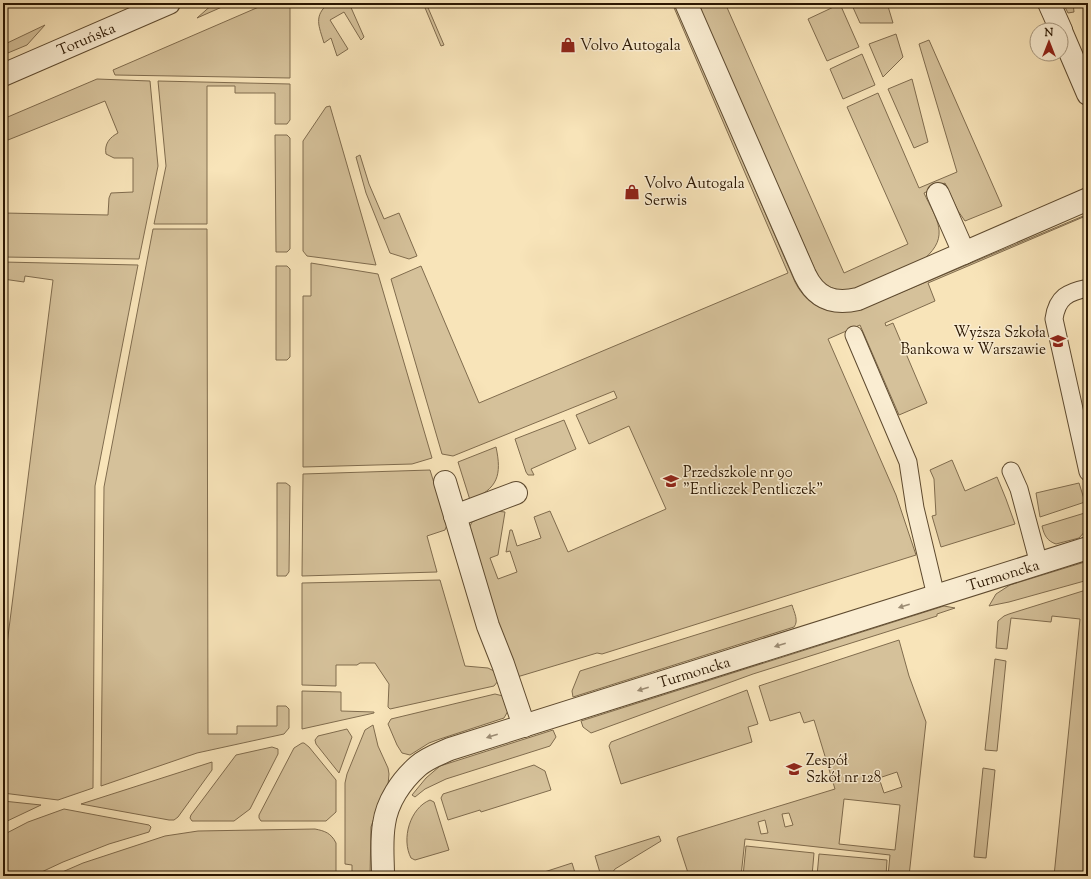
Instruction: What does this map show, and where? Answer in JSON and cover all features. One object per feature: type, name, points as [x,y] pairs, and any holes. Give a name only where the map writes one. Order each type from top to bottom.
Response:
[{"type":"street","name":"Toruńska","points":[[3,75],[169,3]]},
{"type":"street","points":[[686,3],[805,275],[810,285],[818,293],[828,299],[841,302],[858,299],[1088,199]]},
{"type":"street","points":[[1049,3],[1057,22]]},
{"type":"street","points":[[1069,49],[1088,94]]},
{"type":"street","points":[[938,194],[964,253]]},
{"type":"street","points":[[445,482],[488,626],[524,726]]},
{"type":"street","points":[[455,516],[516,493]]},
{"type":"street","name":"Turmoncka","points":[[383,876],[383,839],[387,810],[398,789],[418,766],[428,759],[450,749],[1088,548]]},
{"type":"lane","points":[[1088,288],[1078,290],[1064,296],[1056,307],[1054,319],[1088,472]]},
{"type":"lane","points":[[854,335],[908,462],[916,514],[936,596]]},
{"type":"lane","points":[[1011,471],[1019,489],[1039,564]]},
{"type":"shaded area","points":[[214,3],[231,3],[197,18]]},
{"type":"shaded area","points":[[268,3],[290,3],[290,78],[115,75],[113,70]]},
{"type":"shaded area","points":[[329,3],[349,3],[364,37],[361,40],[344,12],[330,20],[348,49],[337,56],[331,38],[324,43],[319,26],[319,17],[321,12]]},
{"type":"shaded area","points":[[423,3],[426,3],[444,45],[441,46]]},
{"type":"shaded area","name":"Przedszkole nr 90 \"Entliczek Pentliczek\"","points":[[672,3],[675,3],[795,282],[801,292],[815,305],[824,309],[843,312],[864,308],[1088,215],[928,283],[935,301],[885,323],[886,326],[893,323],[927,403],[899,415],[860,325],[828,339],[896,495],[916,555],[602,654],[597,653],[517,677],[501,638],[469,528],[472,522],[496,511],[505,512],[498,555],[490,558],[498,579],[517,572],[510,551],[506,552],[510,530],[512,530],[517,546],[541,538],[534,517],[550,511],[568,552],[666,509],[629,426],[589,444],[576,415],[617,398],[614,391],[453,456],[442,454],[391,279],[421,266],[479,403],[788,273]]},
{"type":"shaded area","points":[[697,3],[725,3],[844,273],[908,244],[847,107],[878,93],[919,188],[957,172],[919,44],[929,40],[1002,206],[965,221],[958,211],[945,183],[924,193],[939,227],[939,235],[937,243],[932,251],[924,259],[851,290],[835,289],[820,281]]},
{"type":"shaded area","points":[[851,3],[887,3],[893,23],[860,23]]},
{"type":"shaded area","points":[[1063,3],[1073,3],[1074,12],[1068,13]]},
{"type":"shaded area","points":[[840,4],[859,47],[827,61],[808,19]]},
{"type":"shaded area","points":[[45,25],[27,45],[3,55],[3,45]]},
{"type":"shaded area","points":[[896,34],[903,57],[883,77],[869,44]]},
{"type":"shaded area","points":[[862,54],[875,85],[843,99],[830,69]]},
{"type":"shaded area","points":[[97,79],[150,81],[158,166],[139,259],[3,257],[3,213],[108,215],[109,198],[111,193],[133,192],[133,158],[114,158],[106,154],[108,141],[118,133],[105,101],[3,142],[3,119]]},
{"type":"shaded area","points":[[912,79],[928,142],[914,148],[888,89]]},
{"type":"shaded area","points":[[158,81],[290,84],[290,120],[287,124],[275,124],[275,93],[235,93],[235,86],[207,86],[207,224],[154,224],[166,166]]},
{"type":"shaded area","points":[[330,106],[376,265],[307,256],[303,251],[303,141],[326,107]]},
{"type":"shaded area","points":[[275,135],[287,135],[290,138],[290,249],[287,252],[276,252]]},
{"type":"shaded area","points":[[360,155],[369,184],[384,219],[399,213],[417,256],[409,259],[390,253],[366,193],[356,157]]},
{"type":"shaded area","points":[[153,229],[207,229],[208,734],[237,734],[237,726],[277,726],[277,706],[286,706],[289,709],[289,728],[284,734],[197,753],[101,786],[104,487]]},
{"type":"shaded area","points":[[3,262],[138,265],[95,486],[93,788],[58,800],[3,793],[3,676],[53,280],[25,276],[24,282],[3,279]]},
{"type":"shaded area","points":[[311,263],[378,274],[432,458],[412,464],[303,467],[303,296],[311,296]]},
{"type":"shaded area","points":[[276,266],[287,266],[290,269],[290,357],[287,360],[276,360]]},
{"type":"shaded area","points":[[564,420],[576,449],[531,469],[534,475],[528,475],[515,439]]},
{"type":"shaded area","points":[[496,447],[498,457],[498,473],[496,480],[487,491],[470,500],[458,462]]},
{"type":"shaded area","points":[[952,460],[965,491],[997,477],[1015,524],[941,547],[932,516],[936,515],[934,479],[930,470]]},
{"type":"shaded area","points":[[430,470],[447,525],[445,530],[427,536],[437,572],[302,576],[303,474]]},
{"type":"shaded area","points":[[277,483],[286,483],[290,486],[289,572],[286,576],[277,576]]},
{"type":"shaded area","points":[[1079,483],[1085,502],[1040,517],[1036,493]]},
{"type":"shaded area","points":[[1088,512],[1088,528],[1079,538],[1056,544],[1050,541],[1045,535],[1042,526]]},
{"type":"shaded area","points":[[1088,561],[1088,580],[1009,602],[989,606],[996,594],[1010,585]]},
{"type":"shaded area","points":[[440,580],[465,666],[488,668],[494,671],[498,681],[494,686],[390,709],[388,707],[389,684],[375,663],[336,665],[336,686],[302,685],[302,583]]},
{"type":"shaded area","points":[[1086,590],[1088,592],[1088,876],[1054,876],[1080,619],[1052,616],[1051,622],[1011,618],[1007,649],[996,648],[998,621],[1009,614]]},
{"type":"shaded area","points":[[792,605],[796,619],[794,627],[573,697],[572,691],[580,671]]},
{"type":"shaded area","points":[[944,606],[955,608],[937,614],[937,616],[753,674],[591,733],[583,727],[581,721]]},
{"type":"shaded area","points":[[899,640],[909,676],[926,722],[909,876],[888,876],[890,855],[745,839],[741,876],[689,876],[677,839],[678,837],[835,789],[814,720],[804,723],[800,712],[770,721],[759,686]],"holes":[[[897,772],[902,787],[884,793],[879,778]],[[844,799],[900,805],[895,850],[839,844]],[[789,813],[793,825],[785,827],[782,814]],[[765,820],[768,833],[761,834],[758,822]]]},
{"type":"shaded area","points":[[995,659],[1006,661],[997,751],[985,750]]},
{"type":"shaded area","points":[[747,690],[758,724],[748,727],[752,742],[621,784],[609,746],[611,742]]},
{"type":"shaded area","points":[[302,691],[341,692],[341,711],[374,713],[302,729]]},
{"type":"shaded area","points":[[495,694],[503,696],[508,711],[504,718],[429,743],[410,755],[402,753],[388,724],[391,719]]},
{"type":"shaded area","points":[[373,725],[378,746],[388,768],[388,785],[379,803],[371,827],[370,876],[352,876],[352,865],[345,864],[345,783],[347,774],[365,730]]},
{"type":"shaded area","points":[[347,729],[352,737],[339,773],[316,744],[315,740],[318,736]]},
{"type":"shaded area","points":[[553,730],[556,737],[550,746],[446,779],[425,789],[415,797],[412,795],[426,778],[440,766]]},
{"type":"shaded area","points":[[302,743],[309,747],[336,780],[336,812],[326,821],[261,821],[259,815],[294,748]]},
{"type":"shaded area","points":[[272,747],[278,749],[278,754],[250,809],[234,821],[192,821],[190,818],[191,815],[236,755]]},
{"type":"shaded area","points":[[212,762],[212,770],[178,817],[174,820],[81,804]]},
{"type":"shaded area","points":[[534,765],[545,771],[551,790],[481,812],[480,810],[448,820],[441,798],[443,794]]},
{"type":"shaded area","points":[[983,768],[995,770],[986,858],[974,857]]},
{"type":"shaded area","points":[[430,800],[434,802],[449,850],[415,860],[411,858],[408,850],[407,833],[409,825],[417,810]]},
{"type":"shaded area","points":[[3,801],[41,805],[3,823]]},
{"type":"shaded area","points":[[64,809],[149,825],[151,827],[149,832],[109,844],[63,862],[33,876],[3,876],[3,835],[28,822]]},
{"type":"shaded area","points":[[315,829],[327,833],[336,843],[336,876],[53,876],[83,863],[165,836],[198,831]]},
{"type":"shaded area","points":[[659,836],[661,841],[615,869],[611,876],[601,876],[595,856]]},
{"type":"shaded area","points":[[746,846],[814,853],[812,876],[743,876]]},
{"type":"shaded area","points":[[819,854],[887,860],[886,876],[817,876]]},
{"type":"shaded area","points":[[572,863],[576,876],[532,876]]},
{"type":"place","name":"Volvo Autogala","points":[[568,45]]},
{"type":"place","name":"Volvo Autogala Serwis","points":[[632,192]]},
{"type":"place","name":"Wyższa Szkoła Bankowa w Warszawie","points":[[1058,341]]},
{"type":"place","name":"Przedszkole nr 90 \"Entliczek Pentliczek\"","points":[[671,481]]},
{"type":"place","name":"Zespół Szkół nr 128","points":[[794,769]]}]
